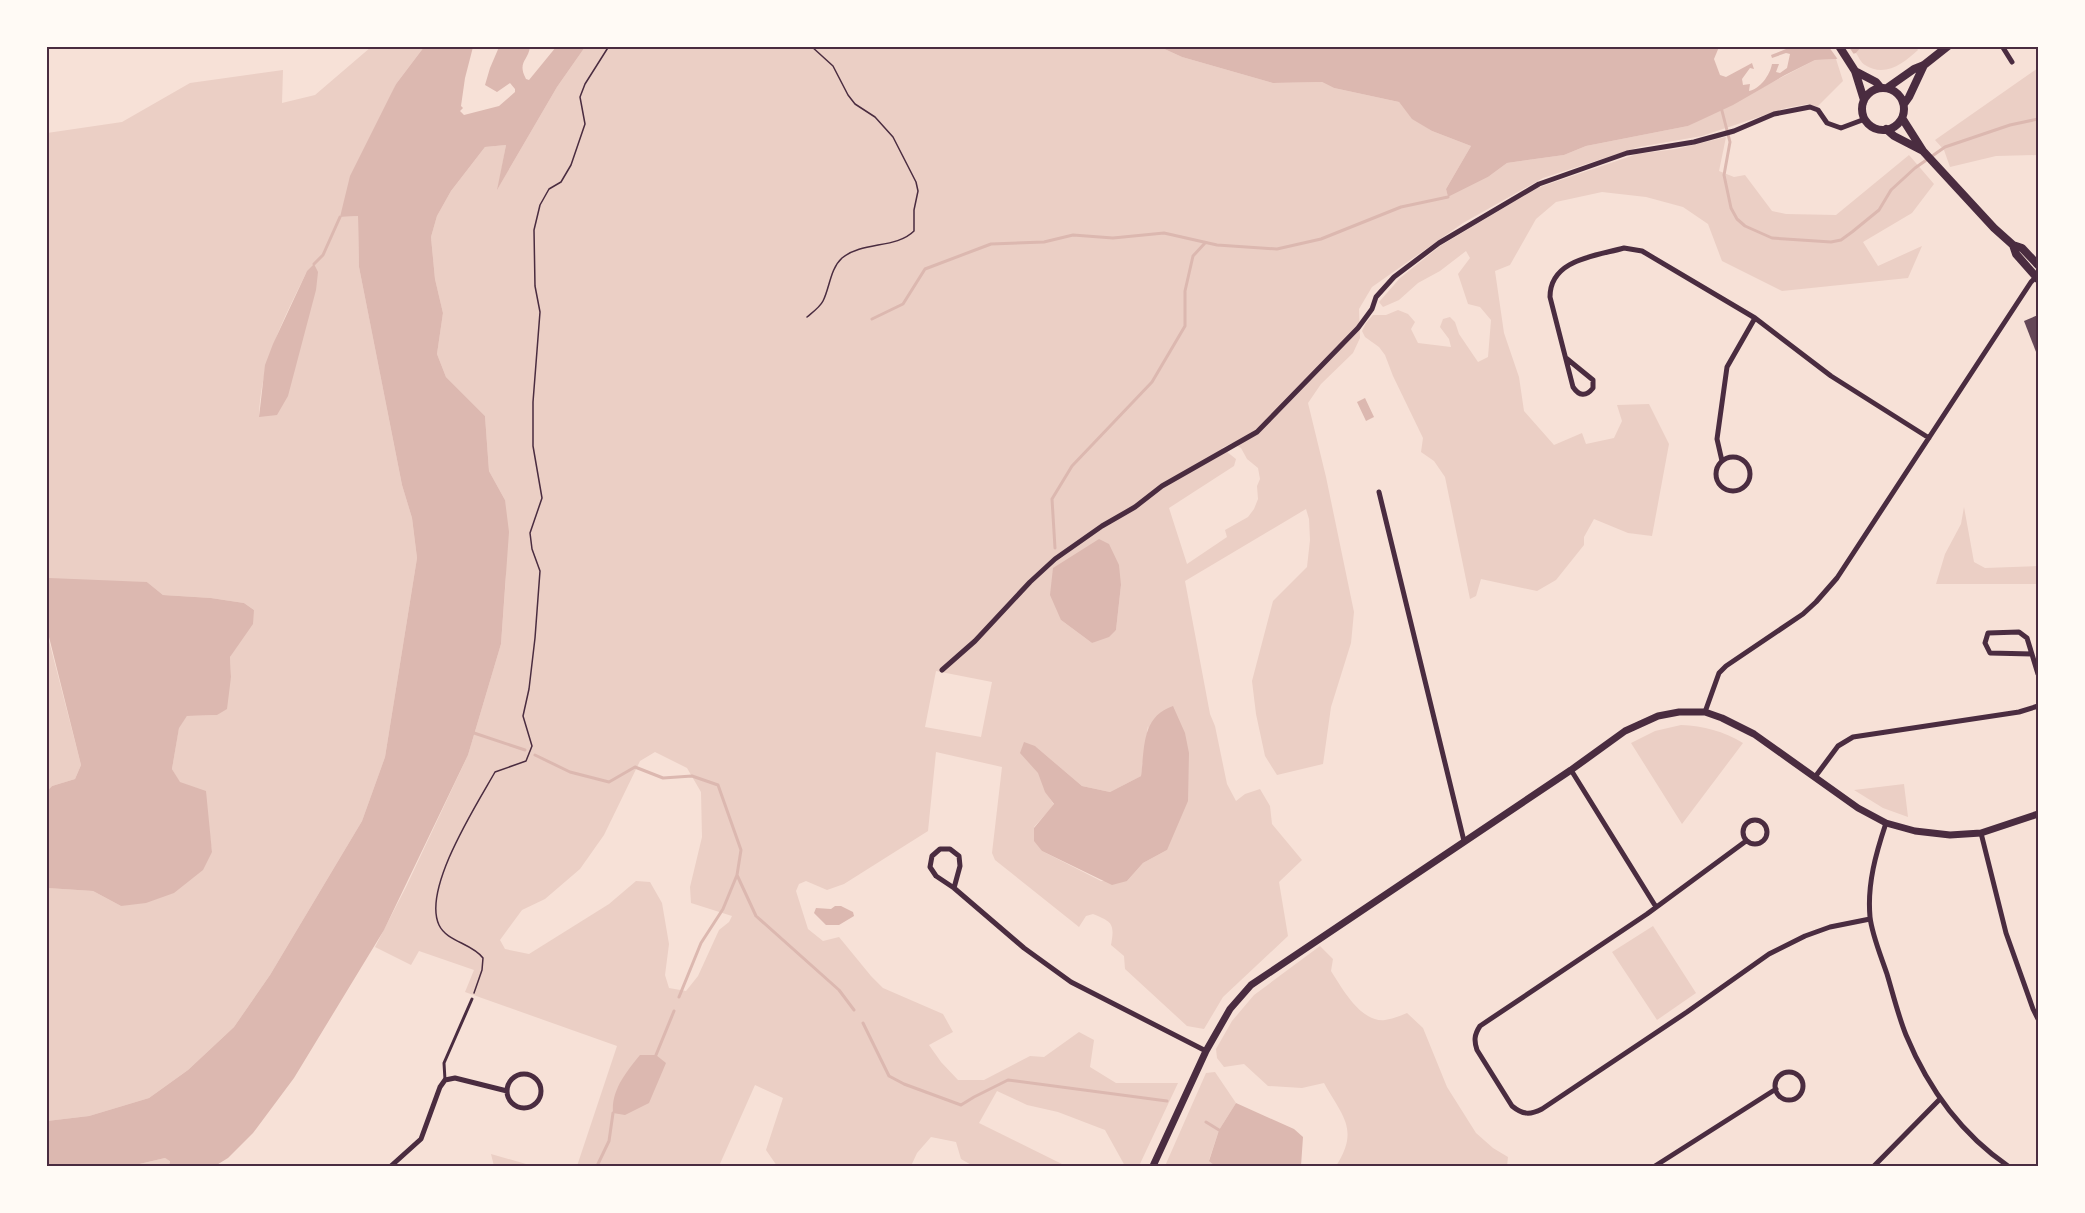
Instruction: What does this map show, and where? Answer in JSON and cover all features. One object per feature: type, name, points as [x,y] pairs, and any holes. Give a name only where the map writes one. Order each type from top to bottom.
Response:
[{"type":"main road","points":[[1839,46],[1856,71],[1899,95],[1904,104]]},
{"type":"main road","points":[[1864,100],[1871,92],[1884,88],[1923,65],[1948,46]]},
{"type":"main road","points":[[1856,71],[1864,100],[1865,118],[1874,127],[1886,129],[1896,125],[1902,118],[1904,104],[1921,75],[1923,65]]},
{"type":"main road","points":[[1902,118],[1923,151],[1936,166],[1994,228],[2013,245],[2022,248],[2038,264]]},
{"type":"main road","points":[[1886,129],[1894,136],[1923,151]]},
{"type":"main road","points":[[2013,245],[2016,254],[2037,278]]},
{"type":"street","points":[[2002,46],[2012,62]]},
{"type":"street","points":[[942,670],[975,641],[1030,582],[1055,559],[1102,526],[1135,507],[1162,486],[1257,432],[1358,328],[1372,309],[1376,297],[1394,277],[1439,243],[1539,184],[1627,153],[1694,142],[1734,131],[1774,114],[1810,107],[1818,110],[1827,123],[1841,128],[1865,118]]},
{"type":"street","points":[[1566,358],[1593,380],[1593,388],[1587,394],[1582,395],[1573,387],[1550,297],[1553,279],[1568,264],[1624,248],[1634,248],[1755,318],[1831,376],[1929,438]]},
{"type":"street","points":[[1705,712],[1719,673],[1803,614],[1837,578],[2031,282],[2037,278]]},
{"type":"street","points":[[1722,461],[1733,457],[1743,461],[1749,471],[1748,482],[1744,487],[1729,491],[1719,485],[1716,476],[1722,461],[1717,439],[1727,367],[1755,318]]},
{"type":"street","points":[[1379,492],[1464,841]]},
{"type":"street","points":[[2032,654],[1990,653],[1985,643],[1988,633],[2019,632],[2027,638],[2032,654],[2038,674]]},
{"type":"street","points":[[1815,777],[1838,746],[1853,737],[2019,712],[2038,706]]},
{"type":"street","points":[[1153,1167],[1206,1051],[1230,1009],[1251,985],[1571,770],[1625,731],[1642,722],[1679,712],[1705,712],[1754,734],[1858,808],[1887,823],[1950,835],[1981,833],[2038,814]]},
{"type":"street","points":[[1571,770],[1656,907]]},
{"type":"street","points":[[1758,820],[1765,824],[1767,834],[1763,842],[1754,844],[1746,840],[1743,831],[1747,823],[1758,820]]},
{"type":"street","points":[[1887,823],[1872,869],[1870,919],[1905,1033],[1922,1071],[1939,1100],[1966,1132],[2008,1167]]},
{"type":"street","points":[[1981,833],[2006,933],[2038,1019]]},
{"type":"street","points":[[1746,840],[1656,907],[1479,1026],[1474,1041],[1477,1050],[1512,1106],[1527,1114],[1542,1109],[1769,954],[1805,936],[1830,927],[1870,919]]},
{"type":"street","points":[[954,888],[960,866],[959,856],[950,849],[940,849],[932,856],[930,867],[936,876],[954,888],[1024,948],[1071,982],[1206,1051]]},
{"type":"street","points":[[1786,1071],[1799,1075],[1803,1084],[1801,1094],[1794,1099],[1784,1099],[1776,1089],[1778,1077],[1786,1071]]},
{"type":"street","points":[[520,1074],[536,1079],[541,1089],[539,1100],[525,1108],[514,1105],[507,1091],[511,1080],[520,1074]]},
{"type":"street","points":[[391,1167],[421,1139],[440,1087],[445,1080],[455,1078],[507,1091]]},
{"type":"street","points":[[1655,1167],[1776,1089]]},
{"type":"street","points":[[1874,1167],[1939,1100]]},
{"type":"lane","points":[[445,1080],[444,1063],[472,999]]},
{"type":"path","points":[[472,999],[482,970],[483,958],[478,951],[447,935],[439,925],[436,907],[439,884],[453,850],[495,772],[526,761],[532,746],[523,716],[529,689],[535,638],[540,571],[532,549],[530,533],[542,498],[532,446],[540,312],[535,286],[534,230],[540,205],[549,189],[561,182],[571,165],[585,124],[580,97],[585,84],[609,46]]},
{"type":"path","points":[[807,317],[823,303],[833,271],[841,259],[856,249],[908,238],[914,231],[914,210],[918,191],[913,172],[893,137],[875,117],[855,104],[832,66],[812,46]]},
{"type":"shaded area","points":[[1861,46],[1916,47],[1918,50],[1900,64],[1880,70],[1872,69],[1861,61],[1856,53]]},
{"type":"shaded area","points":[[371,47],[424,47],[396,84],[340,217],[358,216],[359,267],[402,485],[412,518],[417,558],[385,757],[362,821],[270,975],[234,1027],[188,1070],[149,1098],[89,1116],[47,1121],[47,888],[93,891],[121,906],[212,852],[210,837],[172,769],[179,727],[187,716],[217,715],[231,677],[230,657],[254,610],[244,603],[163,595],[147,582],[47,581],[47,133],[122,122],[190,83],[283,70],[282,103],[315,95]],"holes":[[[307,271],[259,417],[264,377],[269,359],[282,324]]]},
{"type":"shaded area","points":[[424,47],[473,47],[465,78],[461,106],[463,108],[460,111],[464,115],[499,106],[515,92],[510,83],[497,92],[485,85],[499,47],[530,47],[523,65],[526,79],[529,80],[556,47],[585,47],[557,87],[497,190],[506,145],[485,147],[451,191],[437,216],[431,237],[435,279],[443,313],[437,354],[446,377],[485,416],[489,471],[505,500],[509,532],[501,644],[468,755],[384,930],[294,1078],[253,1133],[228,1158],[215,1166],[169,1166],[170,1161],[165,1158],[131,1166],[47,1166],[47,1121],[89,1116],[149,1098],[188,1070],[234,1027],[270,975],[362,821],[385,757],[417,558],[412,518],[402,485],[359,267],[358,216],[340,217],[350,176],[396,84]]},
{"type":"shaded area","points":[[585,47],[1160,47],[1182,57],[1273,83],[1322,82],[1334,88],[1399,102],[1412,118],[1432,131],[1471,146],[1446,189],[1448,197],[1488,177],[1507,163],[1564,155],[1586,146],[1688,126],[1815,60],[1836,59],[1843,81],[1817,107],[1808,104],[1786,108],[1702,136],[1639,147],[1543,178],[1463,223],[1372,287],[1359,309],[1360,338],[1353,353],[1321,384],[1308,403],[1354,612],[1351,643],[1331,707],[1323,764],[1277,775],[1265,756],[1252,681],[1273,601],[1307,567],[1310,540],[1306,509],[1185,581],[1210,714],[1215,726],[1227,784],[1236,801],[1245,794],[1260,789],[1270,806],[1272,824],[1302,860],[1279,882],[1288,936],[1223,997],[1204,1029],[1187,1026],[1125,969],[1124,956],[1111,945],[1113,932],[1111,924],[1093,914],[1086,916],[1079,927],[995,860],[992,853],[1002,767],[936,752],[928,831],[844,884],[827,890],[806,881],[799,884],[796,891],[808,929],[823,941],[839,937],[883,988],[943,1014],[953,1032],[929,1045],[958,1080],[984,1080],[1030,1056],[1044,1057],[1079,1032],[1094,1040],[1090,1067],[1116,1083],[1178,1083],[1139,1166],[1125,1166],[1105,1130],[1058,1112],[1027,1105],[997,1091],[979,1123],[1066,1166],[973,1166],[961,1159],[956,1142],[931,1137],[917,1153],[911,1166],[777,1166],[766,1150],[783,1098],[755,1085],[719,1166],[577,1166],[617,1046],[465,992],[474,970],[419,951],[411,965],[375,947],[468,755],[501,644],[506,576],[505,500],[489,471],[485,416],[446,377],[437,354],[443,313],[435,279],[431,237],[437,216],[451,191],[485,147],[506,145],[498,188],[557,87]],"holes":[[[1232,443],[1241,448],[1247,459],[1258,468],[1260,479],[1257,486],[1258,499],[1248,517],[1225,530],[1227,537],[1187,564],[1169,508],[1234,466],[1236,459],[1222,448]],[[1121,585],[1116,630],[1092,643],[1061,620]],[[936,671],[992,682],[981,737],[925,727]],[[1148,726],[1167,850],[1143,863],[1127,881],[1101,881],[1042,851],[1034,827],[1054,805],[1041,777],[1036,747],[1082,786],[1110,792],[1141,776]],[[655,752],[687,768],[701,792],[702,837],[690,887],[691,903],[732,916],[729,922],[719,930],[698,976],[686,991],[669,988],[665,975],[669,944],[662,903],[650,882],[636,881],[609,904],[529,954],[505,949],[500,940],[522,910],[545,899],[580,869],[604,835],[640,761]]]},
{"type":"shaded area","points":[[1160,47],[1719,47],[1714,59],[1720,75],[1726,77],[1752,63],[1754,69],[1750,68],[1742,79],[1743,85],[1750,84],[1749,91],[1764,81],[1772,64],[1779,64],[1776,72],[1780,73],[1787,68],[1790,54],[1786,53],[1772,58],[1771,55],[1791,47],[1861,47],[1856,53],[1836,59],[1815,60],[1733,105],[1688,126],[1586,146],[1564,155],[1507,163],[1488,177],[1448,197],[1446,189],[1471,146],[1432,131],[1412,119],[1399,102],[1334,88],[1322,82],[1273,83],[1182,57]]},
{"type":"shaded area","points":[[2038,68],[2038,155],[1996,156],[1950,167],[1944,150],[1935,140]]},
{"type":"shaded area","points":[[1726,137],[1719,171],[1734,177],[1745,175],[1772,211],[1786,214],[1836,215],[1909,155],[1934,184],[1912,213],[1863,242],[1878,266],[1922,246],[1908,278],[1782,291],[1722,261],[1708,224],[1683,207],[1646,197],[1602,192],[1556,202],[1536,219],[1510,265],[1495,271],[1504,333],[1519,377],[1524,411],[1554,445],[1582,433],[1586,444],[1614,438],[1622,421],[1617,405],[1649,404],[1669,444],[1652,536],[1628,533],[1594,519],[1584,537],[1584,545],[1556,580],[1537,591],[1481,579],[1476,596],[1470,599],[1445,477],[1434,461],[1421,452],[1423,438],[1385,355],[1379,347],[1365,337],[1362,331],[1366,323],[1373,315],[1386,315],[1398,310],[1408,314],[1415,322],[1411,329],[1418,343],[1451,347],[1449,339],[1440,327],[1443,319],[1450,317],[1478,362],[1488,357],[1491,320],[1480,307],[1468,304],[1458,274],[1470,258],[1466,251],[1440,271],[1418,283],[1399,300],[1383,307],[1379,302],[1400,278],[1440,246],[1537,188],[1637,154],[1676,149]]},
{"type":"shaded area","points":[[314,264],[318,272],[316,290],[288,396],[277,415],[259,417],[265,365],[307,271]]},
{"type":"shaded area","points":[[1365,398],[1374,417],[1366,421],[1357,402]]},
{"type":"shaded area","points":[[1964,507],[1974,562],[1985,568],[2038,566],[2038,584],[1936,584],[1945,554],[1961,524]]},
{"type":"shaded area","points":[[1099,539],[1109,544],[1119,565],[1121,585],[1116,630],[1109,637],[1092,643],[1061,620],[1050,595],[1053,568]]},
{"type":"shaded area","points":[[49,578],[147,582],[163,595],[244,603],[254,610],[253,624],[230,657],[231,677],[227,709],[217,715],[187,716],[179,728],[172,769],[180,782],[206,791],[212,852],[203,870],[174,893],[146,903],[121,906],[93,891],[47,888],[47,791],[52,786],[75,779],[81,765],[47,629],[46,581]]},
{"type":"shaded area","points":[[46,629],[81,765],[75,779],[52,786],[47,791]]},
{"type":"shaded area","points":[[1173,706],[1185,733],[1189,753],[1188,801],[1167,850],[1143,863],[1127,881],[1112,885],[1042,851],[1034,841],[1034,828],[1054,804],[1045,792],[1038,773],[1020,753],[1024,742],[1035,746],[1082,786],[1110,792],[1141,776],[1144,744],[1150,726],[1163,711]]},
{"type":"shaded area","points":[[1681,725],[1713,730],[1743,743],[1682,824],[1631,743],[1655,731]]},
{"type":"shaded area","points":[[1904,784],[1908,817],[1883,808],[1854,790]]},
{"type":"shaded area","points":[[841,906],[853,912],[854,916],[839,925],[826,925],[814,913],[816,908],[831,909]]},
{"type":"shaded area","points":[[1653,926],[1696,993],[1657,1020],[1612,952]]},
{"type":"shaded area","points":[[1320,946],[1333,959],[1331,971],[1360,1010],[1368,1016],[1385,1020],[1407,1013],[1423,1028],[1447,1087],[1476,1133],[1508,1157],[1507,1166],[1336,1166],[1347,1142],[1346,1123],[1324,1083],[1302,1088],[1268,1086],[1244,1064],[1224,1067],[1217,1058],[1216,1049],[1232,1021],[1254,995]]},
{"type":"shaded area","points":[[640,1055],[656,1055],[666,1063],[649,1103],[625,1115],[613,1113],[617,1089]]},
{"type":"shaded area","points":[[1215,1072],[1236,1103],[1219,1130],[1209,1160],[1215,1166],[1165,1166],[1206,1073]]},
{"type":"shaded area","points":[[1236,1103],[1294,1129],[1303,1137],[1301,1166],[1215,1166],[1209,1161],[1219,1130]]},
{"type":"shaded area","points":[[491,1154],[533,1166],[494,1166]]},
{"type":"shaded area","points":[[165,1158],[170,1160],[169,1166],[131,1166]]},
{"type":"pier","points":[[1829,47],[1849,47],[1855,56],[1839,61]]},
{"type":"building","points":[[2038,315],[2038,357],[2024,321]]},
{"type":"waterway","points":[[1721,107],[1730,142],[1724,175],[1731,208],[1737,219],[1745,226],[1772,238],[1831,242],[1841,240],[1879,210],[1891,190],[1915,168],[1945,147],[2010,125],[2038,119]]},
{"type":"waterway","points":[[872,319],[903,304],[925,269],[991,244],[1044,242],[1073,235],[1113,238],[1164,233],[1217,245],[1277,249],[1321,239],[1401,207],[1448,197]]},
{"type":"waterway","points":[[314,264],[323,255],[340,217]]},
{"type":"waterway","points":[[1055,548],[1052,499],[1072,466],[1152,382],[1185,326],[1185,291],[1193,256],[1205,243]]},
{"type":"waterway","points":[[474,733],[525,750]]},
{"type":"waterway","points":[[535,755],[570,772],[609,782],[635,767],[663,778],[692,776],[718,785],[741,850],[737,875],[723,909],[701,943],[679,997]]},
{"type":"waterway","points":[[737,875],[756,916],[839,990],[854,1010]]},
{"type":"waterway","points":[[656,1055],[674,1011]]},
{"type":"waterway","points":[[863,1023],[889,1076],[904,1084],[961,1105],[1008,1080],[1167,1101]]},
{"type":"waterway","points":[[597,1166],[609,1141],[613,1113]]},
{"type":"waterway","points":[[1206,1122],[1219,1130]]}]
